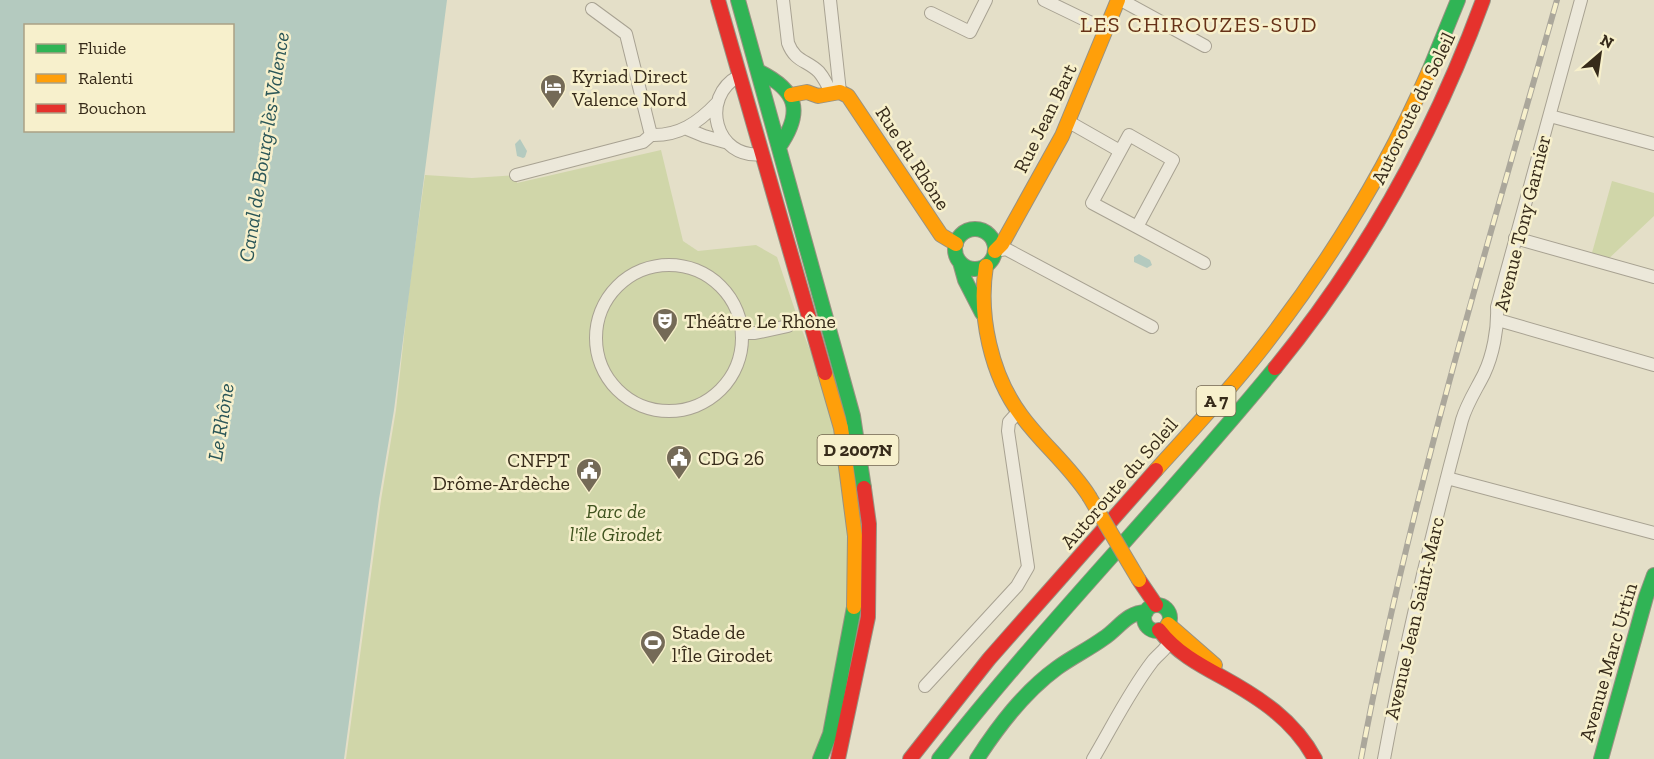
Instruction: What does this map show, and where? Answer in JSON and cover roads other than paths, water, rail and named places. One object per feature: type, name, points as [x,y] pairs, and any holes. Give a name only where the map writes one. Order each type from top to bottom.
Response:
[{"type":"main road","name":"D 2007N","points":[[718,0],[841,428],[855,536],[854,614],[830,734],[820,759]]},
{"type":"main road","name":"D 2007N","points":[[738,0],[852,416],[868,524],[867,617],[838,759]]},
{"type":"main road","name":"Rue Jean Bart","points":[[995,251],[1002,244],[1069,122],[1120,0]]},
{"type":"main road","name":"Autoroute du Soleil","points":[[910,759],[989,660],[1269,340],[1320,269],[1367,194],[1411,110],[1458,0]]},
{"type":"main road","name":"Autoroute du Soleil","points":[[939,759],[1006,675],[1248,401],[1289,351],[1340,280],[1388,204],[1433,119],[1483,0]]},
{"type":"main road","points":[[739,76],[758,71],[783,84],[791,95],[796,115],[789,136],[779,147],[762,154]]},
{"type":"main road","points":[[791,95],[807,92],[830,93]]},
{"type":"main road","points":[[796,115],[830,93]]},
{"type":"main road","name":"Rue du Rhône","points":[[830,93],[848,96],[941,235],[956,244]]},
{"type":"main road","points":[[983,231],[1016,217]]},
{"type":"main road","points":[[983,316],[983,275],[995,251],[992,239],[983,231],[975,229],[960,236],[956,244],[956,254],[965,280],[983,316],[1002,378],[1018,411],[1071,469],[1089,496],[1140,584],[1150,609],[1146,624],[1160,628],[1287,720],[1301,736],[1314,759]]},
{"type":"main road","points":[[960,262],[973,268],[986,266]]},
{"type":"main road","name":"Avenue Marc Urtin","points":[[1601,759],[1654,575]]},
{"type":"main road","points":[[977,759],[1004,719],[1024,697],[1066,661],[1111,633],[1136,613],[1163,606],[1170,617],[1160,628],[1111,633]]},
{"type":"main road","name":"Avenue Marc Urtin","points":[[1614,759],[1654,607]]},
{"type":"main road","points":[[1160,628],[1169,644],[1184,656],[1241,687]]},
{"type":"street","points":[[783,0],[790,49],[795,57],[818,72],[830,93]]},
{"type":"street","points":[[830,0],[830,93]]},
{"type":"street","points":[[931,13],[970,32],[986,0]]},
{"type":"street","points":[[1044,0],[1106,30]]},
{"type":"street","points":[[1120,0],[1204,46]]},
{"type":"street","name":"Avenue Tony Garnier","points":[[1447,478],[1466,405],[1485,372],[1496,334],[1497,308],[1581,0]]},
{"type":"street","points":[[592,9],[626,34],[651,135]]},
{"type":"street","points":[[516,175],[643,142],[651,135],[663,136],[687,129],[717,104],[726,85],[739,76]]},
{"type":"street","points":[[717,104],[717,124],[725,142]]},
{"type":"street","points":[[1550,116],[1654,144]]},
{"type":"street","points":[[1069,122],[1120,151]]},
{"type":"street","points":[[687,129],[725,142],[748,154],[762,154]]},
{"type":"street","points":[[1137,227],[1173,160],[1129,135],[1092,203],[1204,263]]},
{"type":"street","points":[[1515,238],[1654,277]]},
{"type":"street","points":[[995,251],[1005,249],[1152,327]]},
{"type":"street","points":[[676,265],[695,270],[713,280],[728,295],[737,313],[742,333],[737,365],[730,379],[718,393],[703,403],[686,409],[668,411],[651,409],[635,403],[620,393],[609,380],[599,359],[596,337],[600,315],[611,293],[629,277],[651,267],[676,265]]},
{"type":"street","points":[[1497,320],[1654,365]]},
{"type":"street","points":[[742,333],[755,333],[788,326]]},
{"type":"street","points":[[925,686],[1017,586],[1028,567],[1008,430],[1009,422],[1018,411]]},
{"type":"street","points":[[1447,478],[1654,533]]},
{"type":"street","name":"Avenue Jean Saint-Marc","points":[[1384,759],[1435,521],[1447,478]]},
{"type":"street","points":[[1093,759],[1152,661],[1169,644]]},
{"type":"water","points":[[0,0],[447,0],[394,410],[379,499],[344,759],[0,759]]},
{"type":"water","points":[[520,139],[527,151],[523,158],[517,156],[515,144]]},
{"type":"water","points":[[1139,254],[1150,260],[1152,265],[1147,268],[1134,262],[1134,257]]},
{"type":"railway","points":[[1361,759],[1380,663],[1425,472],[1557,0]]},
{"type":"place","name":"Kyriad Direct Valence Nord","points":[[553,110]]},
{"type":"place","name":"Théâtre Le Rhône","points":[[665,344]]},
{"type":"place","name":"CDG 26","points":[[679,481]]},
{"type":"place","name":"CNFPT Drôme-Ardèche","points":[[589,494]]},
{"type":"place","name":"Stade de l'Île Girodet","points":[[653,666]]},
{"type":"district","name":"LES CHIROUZES-SUD","points":[[1199,24]]},
{"type":"water label","name":"Canal de Bourg-lès-Valence","points":[[264,147]]},
{"type":"water label","name":"Le Rhône","points":[[221,422]]},
{"type":"park label","name":"Parc de l'île Girodet","points":[[616,522]]}]
